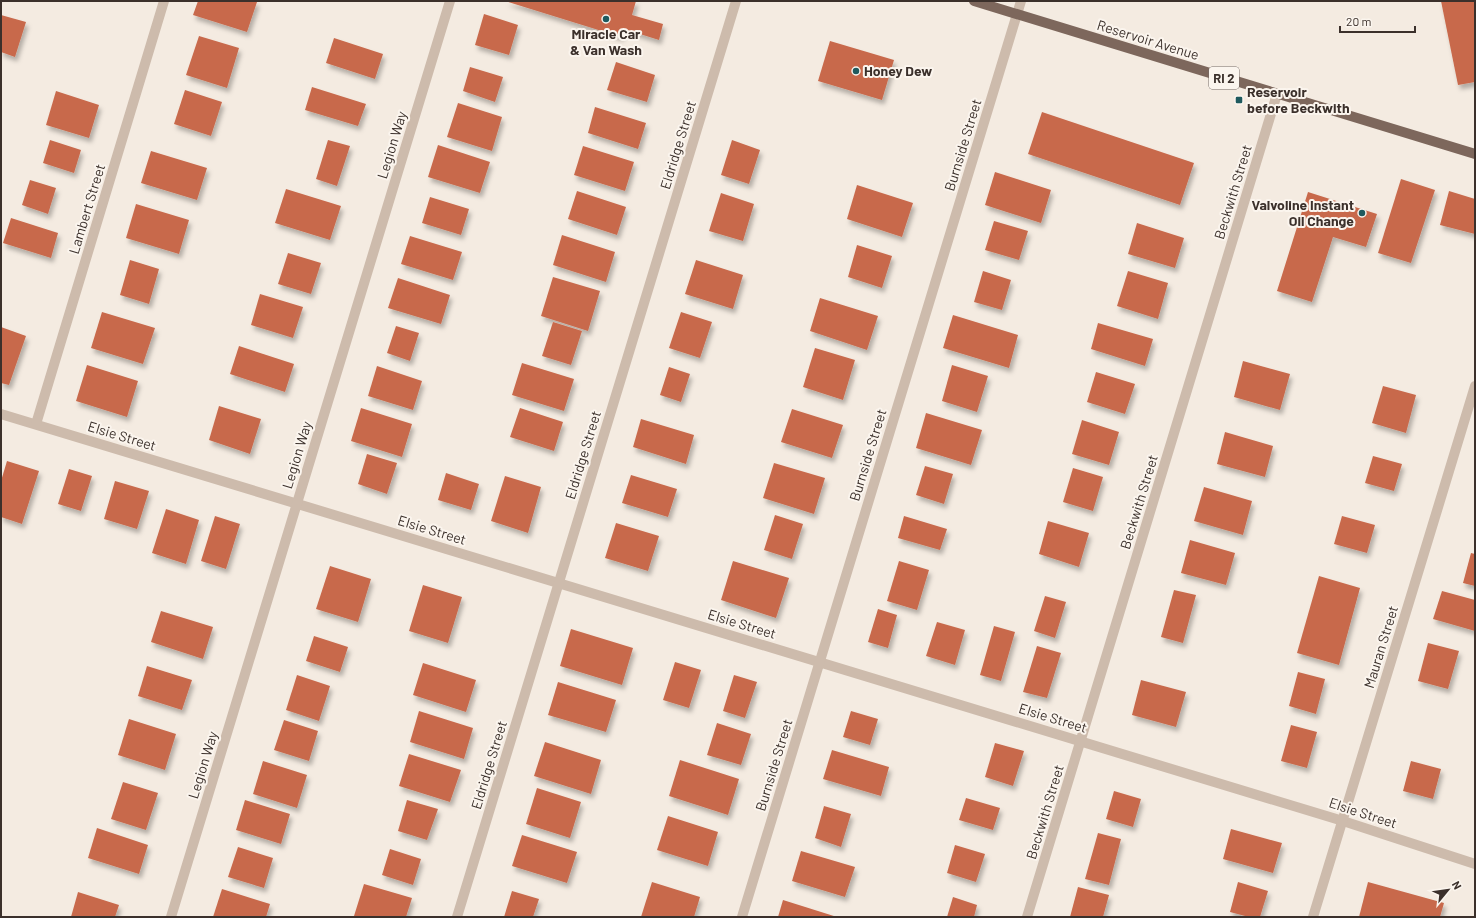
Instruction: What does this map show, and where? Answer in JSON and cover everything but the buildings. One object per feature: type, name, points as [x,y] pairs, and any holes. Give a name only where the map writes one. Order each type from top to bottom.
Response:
[{"type":"main road","name":"Reservoir Avenue","points":[[974,1],[1475,154]]},
{"type":"street","name":"Lambert Street","points":[[36,424],[164,1]]},
{"type":"street","name":"Legion Way","points":[[171,917],[450,1]]},
{"type":"street","name":"Eldridge Street","points":[[457,917],[736,1]]},
{"type":"street","name":"Burnside Street","points":[[742,917],[1021,1]]},
{"type":"street","name":"Beckwith Street","points":[[1027,917],[1277,94]]},
{"type":"street","name":"Mauran Street","points":[[1313,917],[1475,386]]},
{"type":"street","name":"Elsie Street","points":[[1,414],[1081,741],[1342,821],[1475,864]]},
{"type":"place","name":"Miracle Car & Van Wash","points":[[606,19]]},
{"type":"place","name":"Honey Dew","points":[[856,71]]},
{"type":"place","name":"Reservoir before Beckwith","points":[[1239,100]]},
{"type":"place","name":"Valvoline Instant Oil Change","points":[[1362,213]]}]
